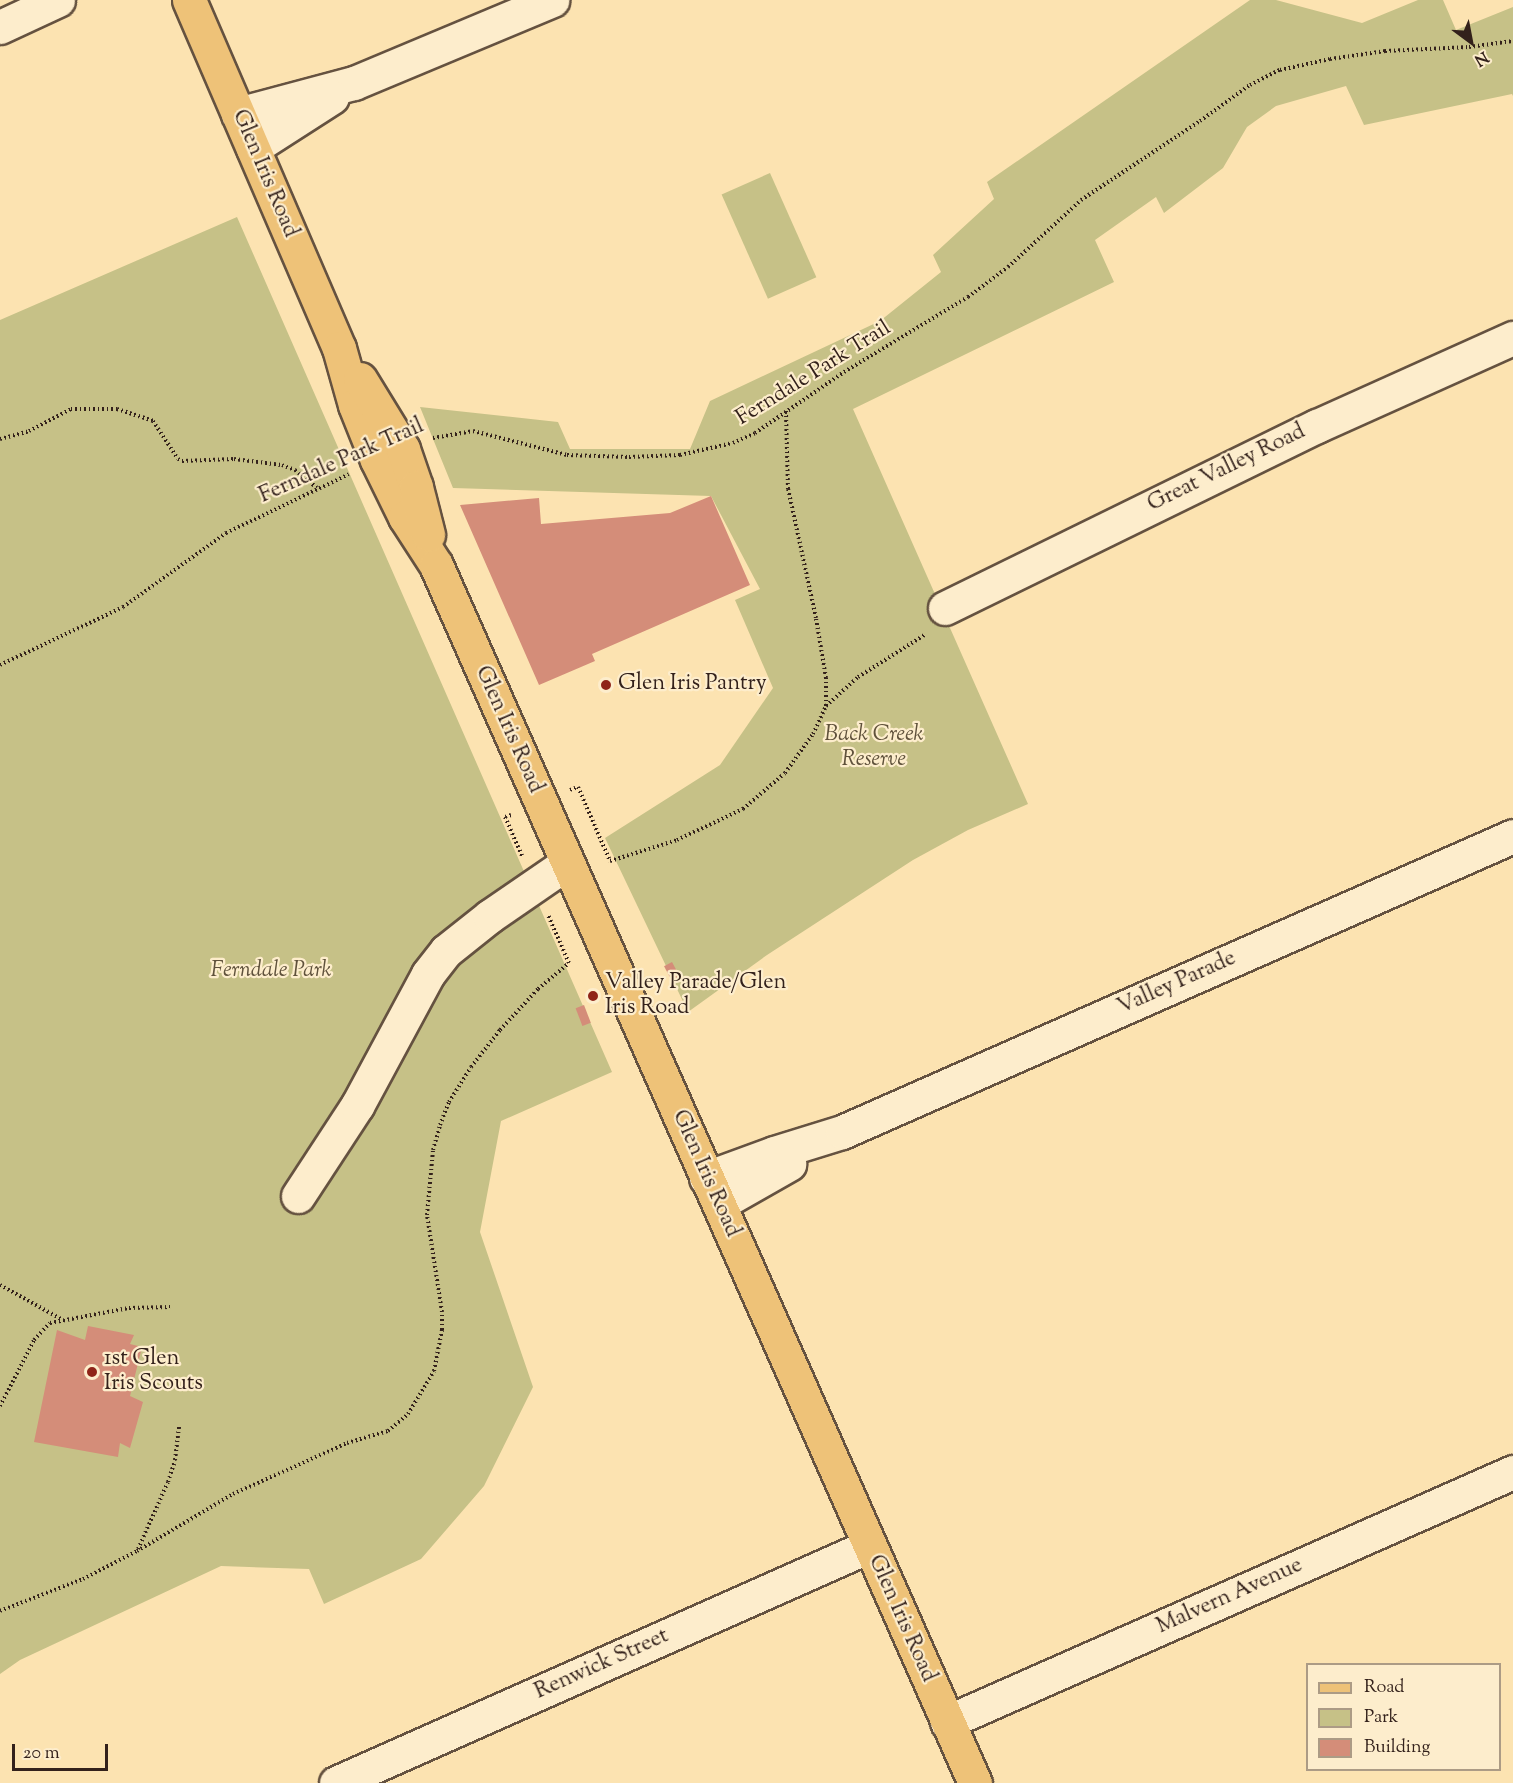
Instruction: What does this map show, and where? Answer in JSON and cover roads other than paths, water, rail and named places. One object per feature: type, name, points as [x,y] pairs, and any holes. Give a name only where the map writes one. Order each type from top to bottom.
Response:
[{"type":"main road","name":"Glen Iris Road","points":[[189,0],[339,348],[355,405],[390,454],[405,517],[436,565],[975,1783]]},
{"type":"street","points":[[238,114],[354,83],[552,0]]},
{"type":"street","points":[[0,27],[58,2]]},
{"type":"street","points":[[253,148],[354,83]]},
{"type":"street","name":"Great Valley Road","points":[[945,608],[1317,426],[1513,338]]},
{"type":"street","name":"Valley Parade","points":[[713,1191],[1513,836]]},
{"type":"street","points":[[298,1196],[357,1106],[428,974],[446,951],[490,916],[567,863]]},
{"type":"street","name":"Malvern Avenue","points":[[947,1722],[1513,1472]]},
{"type":"street","name":"Renwick Street","points":[[336,1783],[869,1546]]},
{"type":"place","name":"Glen Iris Pantry","points":[[606,685]]},
{"type":"place","name":"Valley Parade/Glen Iris Road","points":[[593,996]]},
{"type":"place","name":"1st Glen Iris Scouts","points":[[92,1372]]},
{"type":"park label","name":"Back Creek Reserve","points":[[874,748]]},
{"type":"park label","name":"Ferndale Park","points":[[271,972]]}]
